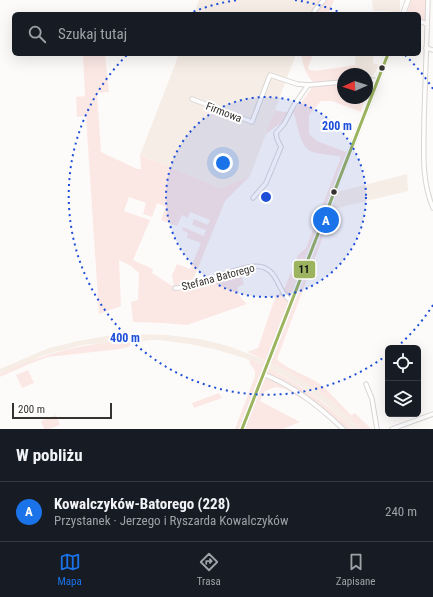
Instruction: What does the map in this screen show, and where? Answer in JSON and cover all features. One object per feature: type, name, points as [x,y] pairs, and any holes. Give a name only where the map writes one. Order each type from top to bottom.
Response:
[{"type":"main road","points":[[404,12],[408,0]]},
{"type":"main road","points":[[242,429],[387,56]]},
{"type":"street","points":[[314,12],[324,0]]},
{"type":"street","points":[[428,0],[423,167],[426,188],[433,208]]},
{"type":"street","points":[[421,22],[427,24]]},
{"type":"street","points":[[426,48],[433,50]]},
{"type":"street","name":"Firmowa","points":[[192,99],[252,122],[270,75],[297,84],[308,85],[337,83]]},
{"type":"street","points":[[373,80],[377,81]]},
{"type":"street","points":[[253,198],[266,183],[281,147],[276,133],[284,124],[294,105],[308,85]]},
{"type":"street","name":"Stefana Batorego","points":[[175,288],[191,285],[249,266],[260,266],[267,268],[287,299],[292,301]]},
{"type":"street","points":[[264,373],[284,383],[299,393],[320,408],[343,429]]},
{"type":"street","points":[[366,384],[372,399],[377,429]]},
{"type":"street","points":[[392,429],[433,414]]},
{"type":"shaded area","points":[[199,0],[316,0],[312,12],[195,12]]},
{"type":"shaded area","points":[[316,0],[334,0],[329,12],[312,12]]},
{"type":"shaded area","points":[[372,0],[400,0],[400,12],[373,11]]},
{"type":"shaded area","points":[[411,0],[428,0],[427,24],[421,21],[421,12],[408,12]]},
{"type":"shaded area","points":[[83,56],[105,56],[109,92],[97,93],[101,152],[137,169],[141,169],[140,155],[221,188],[250,176],[225,201],[191,285],[239,269],[244,284],[238,287],[238,292],[240,297],[247,304],[187,325],[133,322],[131,302],[138,300],[139,273],[131,266],[119,260],[121,306],[99,314],[86,116],[77,117],[76,97],[85,96]],"holes":[[[129,197],[146,203],[143,214],[152,217],[157,203],[166,207],[161,220],[177,226],[182,215],[188,218],[190,212],[210,220],[208,225],[194,219],[192,225],[206,230],[204,236],[183,227],[182,230],[188,233],[187,238],[201,243],[190,269],[177,264],[172,275],[174,287],[152,273],[153,269],[133,260],[150,220],[124,211]]]},
{"type":"shaded area","points":[[178,56],[295,56],[250,176],[221,188],[140,155]]},
{"type":"shaded area","points":[[302,56],[312,56],[308,68],[315,71],[356,65],[356,68],[337,68],[337,103],[332,101],[321,101],[309,115],[309,134],[317,141],[346,152],[347,150],[350,152],[329,210],[321,242],[277,359],[285,366],[320,384],[351,415],[355,413],[371,429],[361,429],[348,416],[308,384],[279,367],[247,352],[258,348],[276,295],[283,292],[298,255],[306,248],[341,157],[310,151],[304,144],[299,134],[294,113],[265,135],[275,110],[290,112],[297,107],[310,89],[313,82],[306,72]]},
{"type":"shaded area","points":[[355,56],[373,56],[373,63],[380,65],[373,75],[373,68],[356,68]]},
{"type":"shaded area","points":[[340,104],[363,104],[361,112]]},
{"type":"shaded area","points":[[407,174],[408,191],[329,210],[337,192]]},
{"type":"shaded area","points":[[112,335],[167,335],[200,339],[228,346],[271,362],[323,393],[348,415],[361,429],[352,429],[327,405],[282,375],[244,358],[214,349],[189,344],[159,340],[129,340],[83,345],[44,355],[0,375],[0,369],[49,348]]},
{"type":"shaded area","points":[[129,340],[151,340],[132,342],[129,347],[120,349],[48,357],[0,377],[0,375],[16,367],[47,355],[95,344]]},
{"type":"shaded area","points":[[250,360],[278,373],[305,389],[341,418],[352,429],[343,429],[325,412],[285,389],[276,387],[265,391],[260,401],[300,422],[283,429],[244,429],[262,383],[242,429],[235,429],[255,376],[255,371],[249,362]]},
{"type":"shaded area","points":[[28,370],[34,383],[22,388],[16,375]]},
{"type":"shaded area","points":[[219,393],[222,398],[194,408],[192,403]]},
{"type":"shaded area","points":[[56,415],[60,425],[49,429],[44,429],[41,421]]},
{"type":"transit line","name":"11","points":[[242,429],[387,56]]},
{"type":"place","name":"Kowalczyków-Batorego (228)","points":[[326,220]]}]
